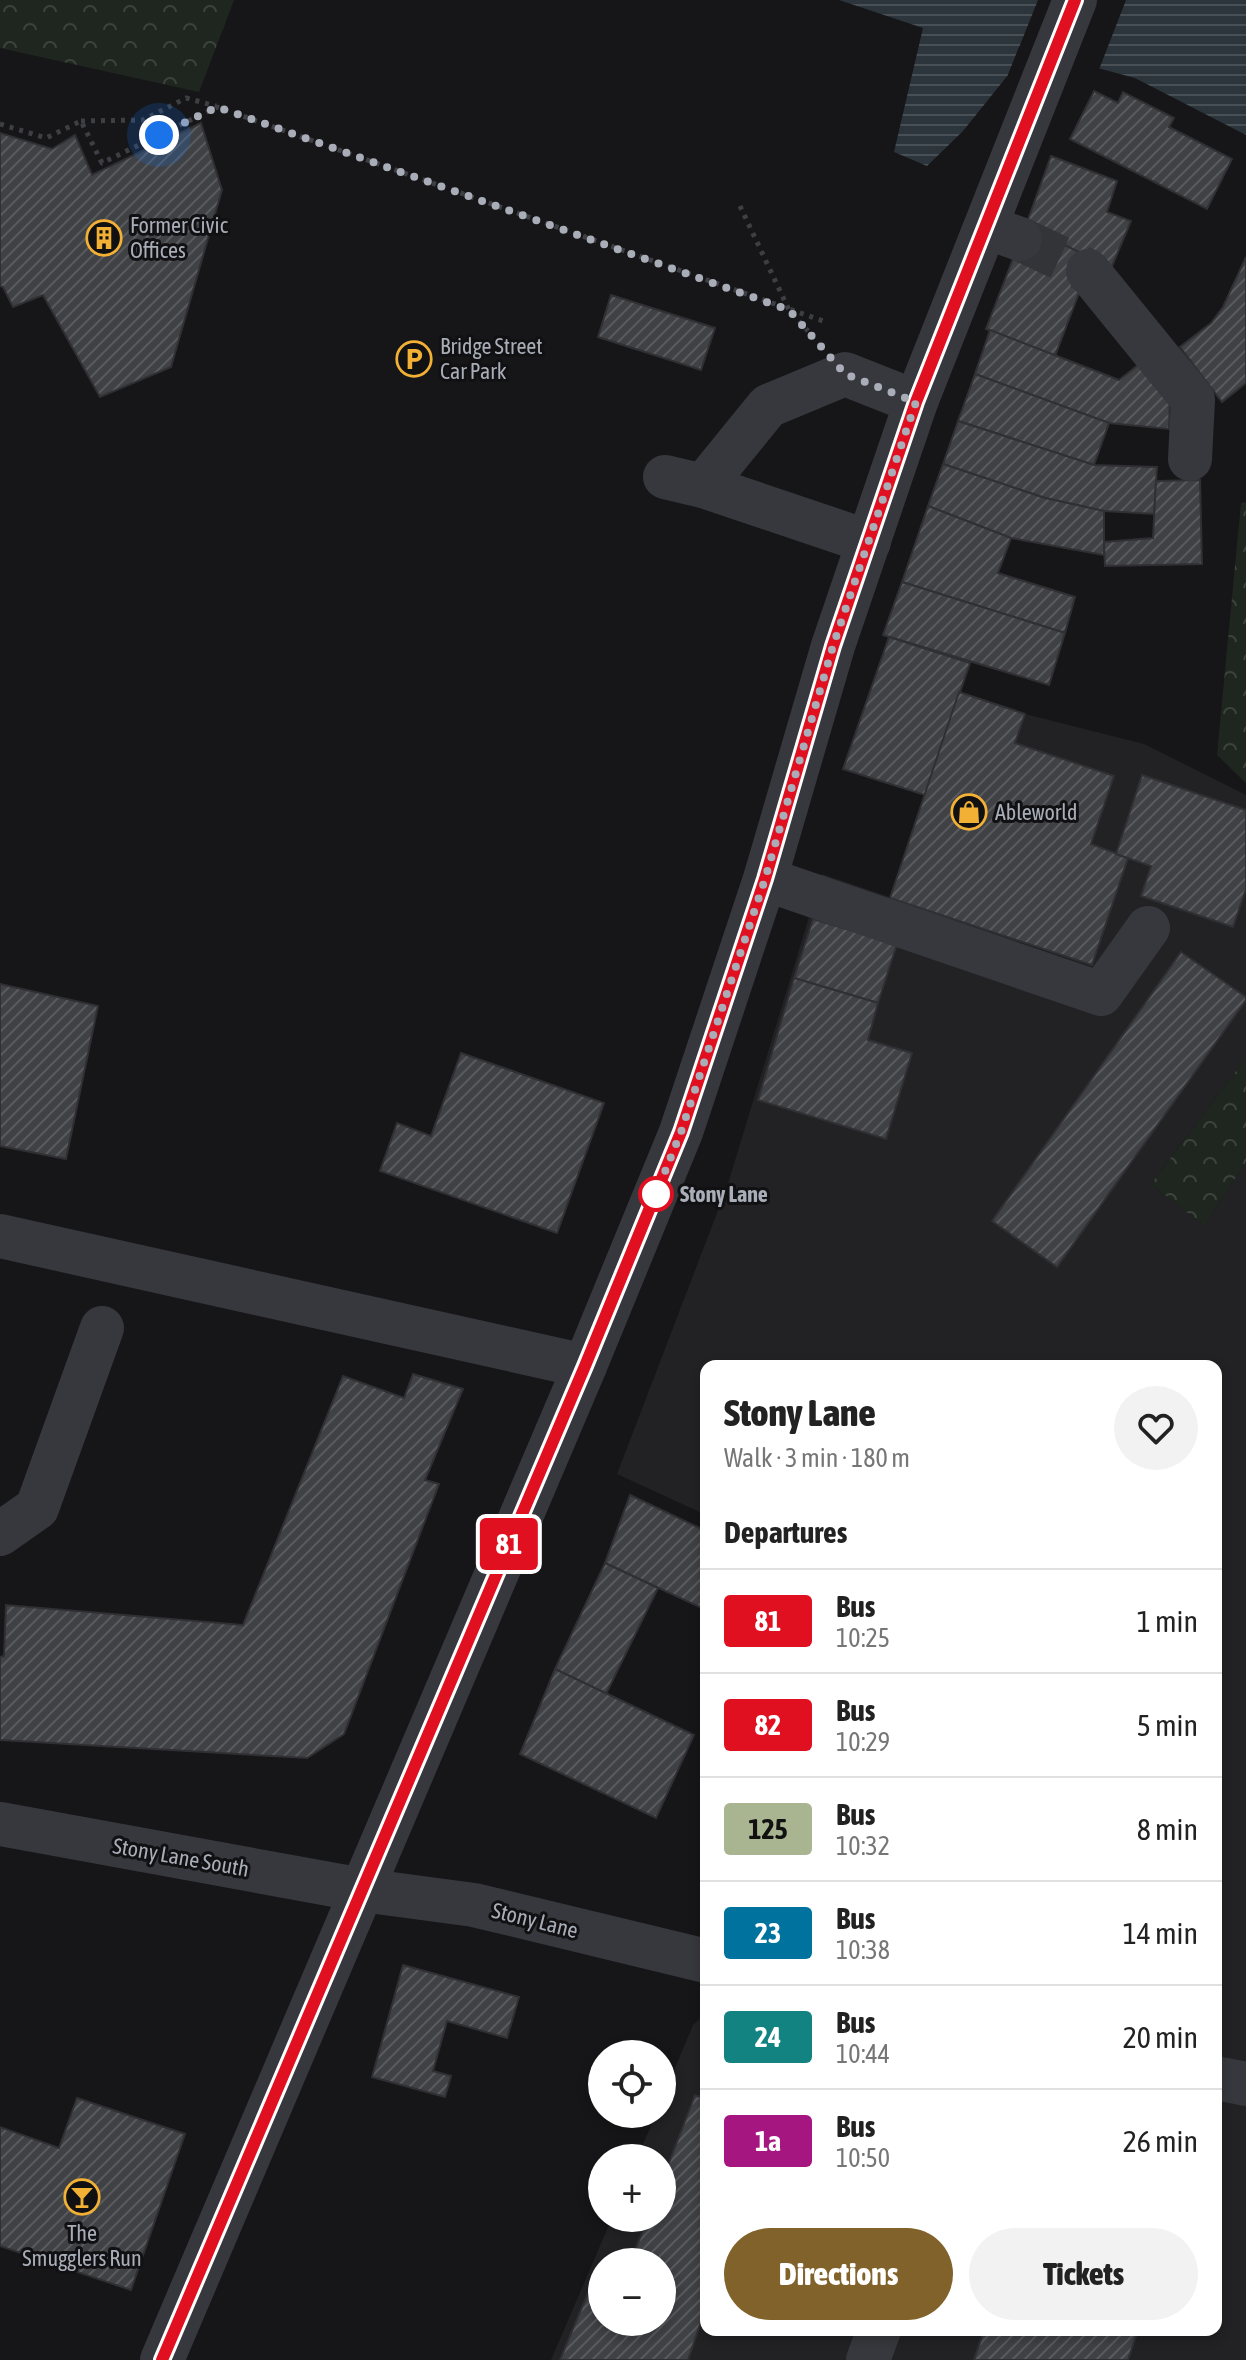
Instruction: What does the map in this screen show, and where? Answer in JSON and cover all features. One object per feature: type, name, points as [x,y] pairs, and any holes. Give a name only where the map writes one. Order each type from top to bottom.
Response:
[{"type":"street","points":[[162,2360],[585,1366],[681,1132],[765,879],[833,646],[916,402],[1003,233],[1043,84],[1075,0]]},
{"type":"street","points":[[1088,271],[1193,400],[1190,459]]},
{"type":"street","points":[[869,542],[684,482],[768,406],[845,374],[916,402]]},
{"type":"street","points":[[765,879],[1101,994],[1148,928]]},
{"type":"street","points":[[0,1236],[585,1366]]},
{"type":"street","points":[[0,1534],[37,1508],[102,1328]]},
{"type":"street","name":"Stony Lane South","points":[[0,1824],[362,1890]]},
{"type":"street","name":"Stony Lane","points":[[362,1890],[474,1905],[700,1960]]},
{"type":"street","points":[[1222,2079],[1246,2084]]},
{"type":"street","points":[[868,2360],[877,2336]]},
{"type":"path","points":[[0,124],[46,138],[81,121],[143,120],[186,98],[832,324]]},
{"type":"path","points":[[81,121],[102,163],[217,107]]},
{"type":"path","points":[[740,206],[789,310],[845,374]]},
{"type":"shaded area","points":[[839,0],[1246,0],[1246,135],[1135,78],[1019,47],[1008,75],[963,131],[927,166],[894,152],[923,28]]},
{"type":"shaded area","points":[[959,692],[1025,714],[1144,744],[1246,795],[1246,1058],[1151,1184],[1204,1226],[1246,1162],[1246,2360],[551,2360],[588,2274],[588,2336],[676,2336],[676,2248],[599,2248],[606,2232],[676,2232],[676,2144],[643,2144],[650,2128],[676,2128],[676,2066],[693,2025],[700,2019],[700,2336],[1222,2336],[1222,1360],[700,1360],[700,1512],[617,1474],[727,1187],[822,874],[890,897]]},
{"type":"green space","points":[[0,0],[234,0],[199,92],[0,48]]},
{"type":"green space","points":[[1246,502],[1246,783],[1217,755],[1241,503]]},
{"type":"green space","points":[[1246,1058],[1246,1162],[1204,1226],[1151,1184]]},
{"type":"pier","points":[[1038,0],[1126,0],[1098,72],[1021,52],[1012,76],[1008,75]]},
{"type":"building","points":[[1094,91],[1118,103],[1123,92],[1174,118],[1169,127],[1232,159],[1207,209],[1070,139]]},
{"type":"building","name":"Former Civic Offices","points":[[201,123],[222,190],[171,367],[100,397],[43,295],[13,307],[0,286],[0,133],[52,149],[75,135],[92,175]]},
{"type":"building","points":[[1051,156],[1117,181],[1107,212],[1131,221],[1107,278],[1092,259],[1026,225]]},
{"type":"building","points":[[1026,225],[1092,259],[1055,356],[986,329]]},
{"type":"building","points":[[1246,257],[1246,383],[1222,402],[1180,347],[1211,323],[1223,307]]},
{"type":"building","points":[[611,295],[715,328],[701,370],[598,337]]},
{"type":"building","points":[[990,330],[1119,380],[1142,362],[1170,396],[1169,429],[1109,423],[975,374]]},
{"type":"building","points":[[975,374],[1109,423],[1094,465],[958,421]]},
{"type":"building","points":[[958,421],[1094,465],[1157,467],[1154,514],[1104,511],[1045,498],[943,464]]},
{"type":"building","points":[[943,464],[1045,498],[1104,511],[1104,555],[1011,538],[928,506]]},
{"type":"building","points":[[1200,480],[1202,564],[1105,566],[1104,542],[1153,538],[1156,481]]},
{"type":"building","points":[[928,506],[1011,538],[998,573],[1075,597],[1065,633],[902,582]]},
{"type":"building","points":[[902,582],[1065,633],[1049,685],[883,635]]},
{"type":"building","points":[[889,637],[970,663],[925,795],[843,769]]},
{"type":"building","points":[[959,692],[1025,714],[1015,743],[1114,776],[1091,844],[1128,858],[1092,965],[890,898]]},
{"type":"building","points":[[1142,775],[1246,810],[1246,889],[1233,927],[1141,896],[1151,866],[1116,854]]},
{"type":"building","points":[[813,919],[897,944],[878,1003],[794,978]]},
{"type":"building","points":[[1181,952],[1246,997],[1246,1000],[1057,1267],[992,1221]]},
{"type":"building","points":[[794,978],[878,1003],[868,1040],[912,1053],[886,1139],[758,1100]]},
{"type":"building","points":[[0,984],[98,1006],[66,1159],[0,1146]]},
{"type":"building","points":[[461,1053],[604,1103],[557,1233],[380,1171],[397,1123],[431,1136]]},
{"type":"building","points":[[413,1374],[463,1389],[425,1480],[439,1484],[344,1734],[307,1758],[0,1740],[0,1657],[4,1656],[6,1605],[243,1625],[343,1376],[404,1398]]},
{"type":"building","points":[[630,1495],[700,1528],[700,1607],[605,1563]]},
{"type":"building","points":[[605,1563],[658,1588],[606,1694],[555,1669]]},
{"type":"building","points":[[555,1669],[694,1735],[656,1818],[520,1754]]},
{"type":"building","points":[[403,1965],[519,1997],[507,2038],[447,2021],[433,2071],[451,2076],[445,2097],[372,2077]]},
{"type":"building","points":[[695,2095],[700,2097],[700,2325],[688,2360],[560,2360],[588,2293],[588,2336],[676,2336],[676,2248],[636,2248],[642,2232],[676,2232],[676,2145]]},
{"type":"building","name":"The Smugglers Run","points":[[77,2098],[185,2134],[131,2290],[0,2246],[0,2127],[59,2148]]},
{"type":"building","points":[[982,2336],[1136,2336],[1128,2360],[974,2360]]},
{"type":"tunnel","points":[[1020,239],[1088,271]]},
{"type":"bus line","name":"81","points":[[162,2360],[585,1366],[681,1132],[765,879],[833,646],[916,402],[1075,0]]},
{"type":"place","name":"Former Civic Offices","points":[[104,238]]},
{"type":"place","name":"Bridge Street Car Park","points":[[414,359]]},
{"type":"place","name":"Ableworld","points":[[969,812]]},
{"type":"place","name":"Stony Lane","points":[[656,1194]]},
{"type":"place","name":"The Smugglers Run","points":[[82,2197]]},
{"type":"route","points":[[159,135],[217,107],[246,117],[789,310],[845,374],[916,402],[833,646],[765,879],[681,1132],[656,1194]]}]
